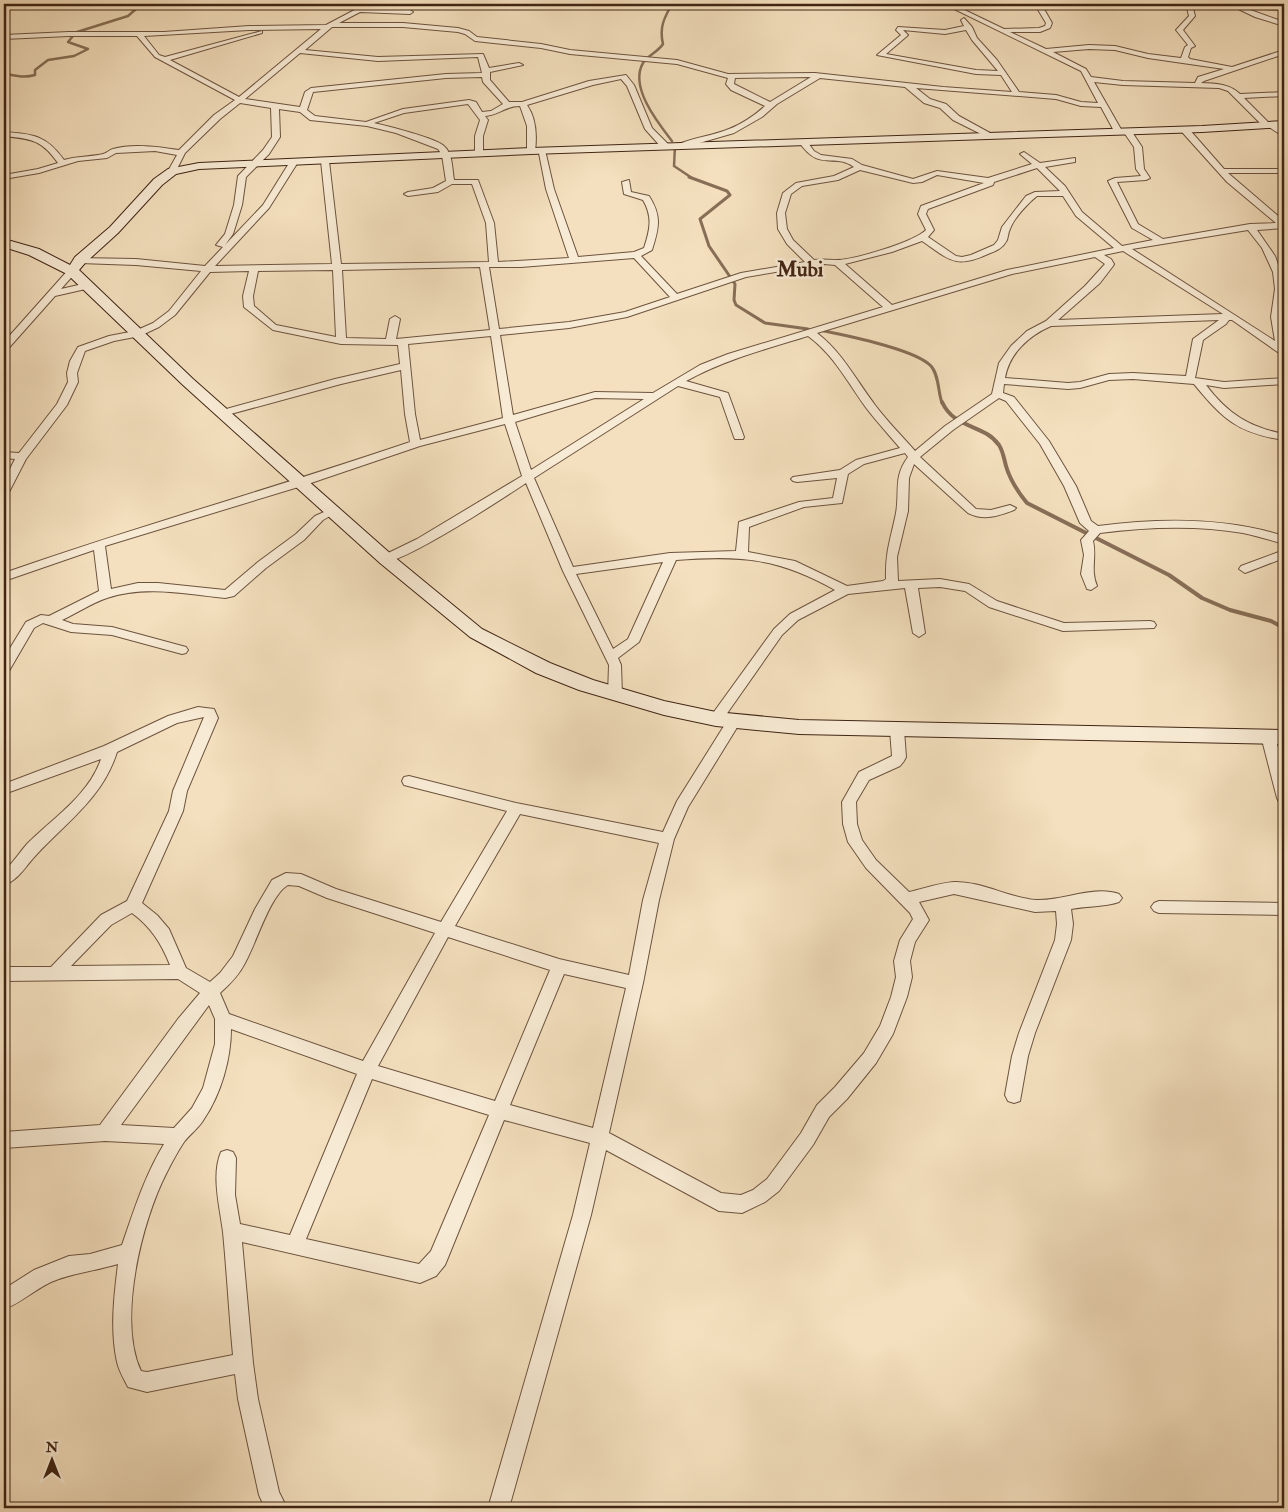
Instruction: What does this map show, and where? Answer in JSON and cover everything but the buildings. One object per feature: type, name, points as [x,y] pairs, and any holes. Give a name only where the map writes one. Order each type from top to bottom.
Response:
[{"type":"street","points":[[4,348],[76,266],[114,230],[158,182],[172,171],[181,153],[199,133],[329,26],[370,4]]},
{"type":"street","points":[[410,12],[411,4]]},
{"type":"street","points":[[947,4],[1084,70],[1102,105],[1138,147],[1140,169],[1146,178],[1112,181],[1135,226],[1162,242]]},
{"type":"street","points":[[1004,30],[1040,30],[1048,27],[1049,23],[1040,8],[1055,4]]},
{"type":"street","points":[[1188,60],[1184,57],[1186,50],[1192,46],[1179,30],[1192,16],[1189,4]]},
{"type":"street","points":[[1233,5],[1284,8]]},
{"type":"street","points":[[1233,5],[1256,16],[1284,24]]},
{"type":"street","points":[[958,9],[974,38],[995,61],[1017,94]]},
{"type":"street","points":[[360,10],[410,12]]},
{"type":"street","points":[[403,25],[406,13],[410,12]]},
{"type":"street","points":[[4,36],[69,34],[140,35],[264,28],[403,25],[464,31],[475,39],[486,41],[525,44],[570,52],[677,62],[732,76],[818,76],[1056,97],[1081,104],[1102,105]]},
{"type":"street","points":[[969,27],[946,32],[900,28],[899,30],[905,35],[880,55],[976,72],[1002,73]]},
{"type":"street","points":[[164,60],[254,34],[264,28]]},
{"type":"street","points":[[140,35],[157,56],[247,103],[302,110],[313,118],[367,124],[398,131],[441,147],[446,155],[450,182]]},
{"type":"street","points":[[1044,50],[1104,47],[1148,56],[1188,60],[1234,68]]},
{"type":"street","points":[[297,51],[378,58],[479,54],[482,57],[486,80],[508,104]]},
{"type":"street","points":[[1196,84],[1201,79],[1284,52]]},
{"type":"street","points":[[302,110],[311,90],[485,73],[519,65]]},
{"type":"street","points":[[732,76],[730,84],[734,88],[770,105]]},
{"type":"street","points":[[682,146],[693,141],[731,131],[818,76]]},
{"type":"street","points":[[479,114],[493,113],[508,104],[522,104],[592,83],[623,77],[630,85],[649,129],[666,146]]},
{"type":"street","points":[[1090,79],[1123,83],[1196,84],[1226,87],[1284,136]]},
{"type":"street","points":[[906,84],[928,102],[943,106],[956,118],[987,135]]},
{"type":"street","points":[[1238,96],[1284,94]]},
{"type":"street","points":[[367,124],[388,114],[469,102],[473,104],[484,120],[479,136],[479,153]]},
{"type":"street","points":[[522,104],[526,108],[536,151],[574,259]]},
{"type":"street","points":[[252,206],[239,188],[242,176],[266,152],[276,137],[275,106]]},
{"type":"street","points":[[172,171],[198,166],[479,153],[1185,130],[1284,124]]},
{"type":"street","points":[[1185,130],[1222,171],[1284,225]]},
{"type":"street","points":[[4,134],[35,136],[41,139],[54,150],[62,163]]},
{"type":"street","points":[[803,142],[812,154],[845,160],[859,167],[918,182],[930,174],[938,173],[989,181],[1038,165],[1072,160]]},
{"type":"street","points":[[4,177],[39,171],[62,163],[106,156],[114,151],[155,149],[181,153]]},
{"type":"street","points":[[1024,154],[1038,165],[1064,193],[1078,213],[1096,230],[1122,249],[1283,352]]},
{"type":"street","points":[[325,161],[337,267],[341,341]]},
{"type":"street","points":[[212,254],[252,206],[294,162]]},
{"type":"street","points":[[812,263],[790,244],[785,236],[780,218],[784,197],[795,186],[816,180],[837,178],[859,167]]},
{"type":"street","points":[[1222,171],[1284,171]]},
{"type":"street","points":[[408,194],[436,190],[450,182],[471,181],[477,184],[490,224],[489,264],[494,332],[509,420],[528,476],[569,571],[616,665],[616,695]]},
{"type":"street","points":[[254,268],[248,296],[248,307],[264,322],[290,332],[341,341],[403,342],[569,324],[627,314],[744,275],[824,261],[838,263],[898,248],[924,238],[930,230],[922,214],[924,208],[934,202],[978,189],[990,183],[989,181]]},
{"type":"street","points":[[4,243],[76,266],[136,262],[207,269],[522,264],[636,254],[644,252],[650,246],[654,212],[646,198],[628,194],[626,182]]},
{"type":"street","points":[[924,238],[953,258],[962,260],[974,257],[997,247],[1002,241],[1006,227],[1029,198],[1035,194],[1064,193]]},
{"type":"street","points":[[4,492],[20,458],[62,405],[73,382],[72,373],[81,348],[112,338],[138,334],[156,325],[172,313],[207,269],[252,206]]},
{"type":"street","points":[[386,559],[437,532],[677,382],[704,367],[731,356],[1010,272],[1162,242],[1250,228],[1284,225]]},
{"type":"street","points":[[1250,228],[1261,238],[1278,274],[1280,290],[1276,312],[1277,328],[1283,352]]},
{"type":"street","points":[[636,254],[647,269],[676,298]]},
{"type":"street","points":[[1049,324],[1098,280],[1106,270],[1110,264],[1096,254]]},
{"type":"street","points":[[838,263],[890,308]]},
{"type":"street","points":[[76,266],[87,286],[223,413],[386,559],[476,633],[544,668],[616,695],[664,708],[725,720],[799,727],[1276,736],[1284,798]]},
{"type":"street","points":[[52,294],[87,286]]},
{"type":"street","points":[[797,479],[844,472],[860,462],[911,453],[933,444],[960,419],[997,394],[1006,360],[1021,342],[1039,327],[1049,324],[1229,318]]},
{"type":"street","points":[[1229,318],[1198,339],[1194,381],[1223,411],[1254,430],[1284,437]]},
{"type":"street","points":[[390,341],[395,319]]},
{"type":"street","points":[[810,333],[821,341],[848,370],[872,407],[922,466],[978,514],[987,514],[1010,508]]},
{"type":"street","points":[[403,342],[410,414],[416,444]]},
{"type":"street","points":[[223,413],[339,381],[405,366]]},
{"type":"street","points":[[1000,381],[1068,386],[1108,378],[1133,376],[1231,385],[1284,381]]},
{"type":"street","points":[[677,382],[724,395],[739,437]]},
{"type":"street","points":[[997,394],[1010,399],[1045,443],[1070,486],[1086,523],[1093,534],[1091,555],[1086,568],[1086,577],[1091,586]]},
{"type":"street","points":[[4,577],[99,544],[302,483],[416,444],[509,420],[584,397],[657,396]]},
{"type":"street","points":[[886,585],[892,580],[890,557],[902,511],[903,478],[911,453]]},
{"type":"street","points":[[4,455],[14,455],[20,458]]},
{"type":"street","points":[[742,554],[744,525],[803,504],[838,501],[844,472]]},
{"type":"street","points":[[52,620],[104,595],[138,587],[158,586],[230,593],[250,574],[300,537],[319,518],[333,511]]},
{"type":"street","points":[[1093,534],[1145,525],[1204,526],[1246,529],[1284,540]]},
{"type":"street","points":[[99,544],[104,595]]},
{"type":"street","points":[[569,571],[709,553],[742,554],[794,565],[813,572],[845,590]]},
{"type":"street","points":[[1245,570],[1284,554]]},
{"type":"street","points":[[611,656],[633,642],[671,558]]},
{"type":"street","points":[[499,1508],[582,1215],[635,983],[651,900],[667,839],[725,720],[778,632],[794,617],[845,590],[886,585],[940,583],[969,588],[993,604],[1063,626],[1150,625]]},
{"type":"street","points":[[911,585],[919,633]]},
{"type":"street","points":[[4,668],[30,625],[41,619],[52,620],[71,628],[112,631],[182,650]]},
{"type":"street","points":[[4,790],[111,749],[176,718],[201,710],[209,712],[210,718],[180,791],[176,811],[133,905],[106,920],[55,973]]},
{"type":"street","points":[[223,1019],[367,1070],[498,1110],[600,1138],[719,1202],[742,1204],[759,1196],[773,1185],[807,1139],[823,1112],[870,1058],[886,1029],[900,990],[904,977],[902,961],[908,940],[921,920],[916,909],[871,864],[855,842],[850,824],[849,802],[864,776],[896,762],[899,758],[897,730]]},
{"type":"street","points":[[4,879],[15,870],[53,828],[86,798],[107,766],[111,749]]},
{"type":"street","points":[[409,781],[516,808],[667,839]]},
{"type":"street","points":[[295,1244],[367,1070],[444,931],[516,808]]},
{"type":"street","points":[[105,1133],[184,1024],[211,991],[226,978],[239,960],[260,913],[277,884],[286,879],[301,880],[332,894],[559,966],[635,983]]},
{"type":"street","points":[[905,899],[954,888],[972,890],[1030,905],[1042,906],[1090,899],[1114,898]]},
{"type":"street","points":[[1014,1095],[1020,1056],[1027,1033],[1063,940],[1065,924],[1063,904]]},
{"type":"street","points":[[133,905],[153,919],[168,940],[180,972]]},
{"type":"street","points":[[1159,907],[1284,909]]},
{"type":"street","points":[[232,1231],[420,1274],[430,1269],[438,1258],[559,966]]},
{"type":"street","points":[[4,974],[180,972],[211,991],[223,1019],[223,1044],[210,1090],[198,1114],[178,1136],[160,1167],[146,1200],[129,1252],[123,1300],[123,1335],[127,1363],[135,1380],[146,1382],[243,1363]]},
{"type":"street","points":[[4,1140],[105,1133],[178,1136]]},
{"type":"street","points":[[227,1158],[226,1195],[232,1231],[243,1363],[248,1398],[269,1495],[276,1508]]},
{"type":"street","points":[[4,1300],[41,1277],[69,1265],[90,1263],[129,1252]]},
{"type":"waterway","points":[[72,4],[80,6],[120,6],[136,9],[128,16],[77,32]]},
{"type":"waterway","points":[[672,4],[663,23],[663,44],[645,60],[640,73],[642,93],[647,104],[672,141]]},
{"type":"waterway","points":[[4,73],[20,76],[35,75],[35,70],[48,60],[74,56],[88,49],[68,42],[73,36]]},
{"type":"waterway","points":[[675,146],[674,166],[692,178]]},
{"type":"waterway","points":[[689,177],[727,191],[730,195],[700,219],[709,246],[735,284],[734,300],[736,305],[765,323],[808,329]]},
{"type":"waterway","points":[[824,331],[880,344],[923,360],[931,366],[936,374],[942,403]]},
{"type":"waterway","points":[[942,402],[954,417],[985,433],[999,445],[1010,476],[1017,490],[1027,503],[1169,575],[1202,598],[1230,610],[1271,621],[1284,628]]},
{"type":"district","name":"Mubi","points":[[800,269]]}]
